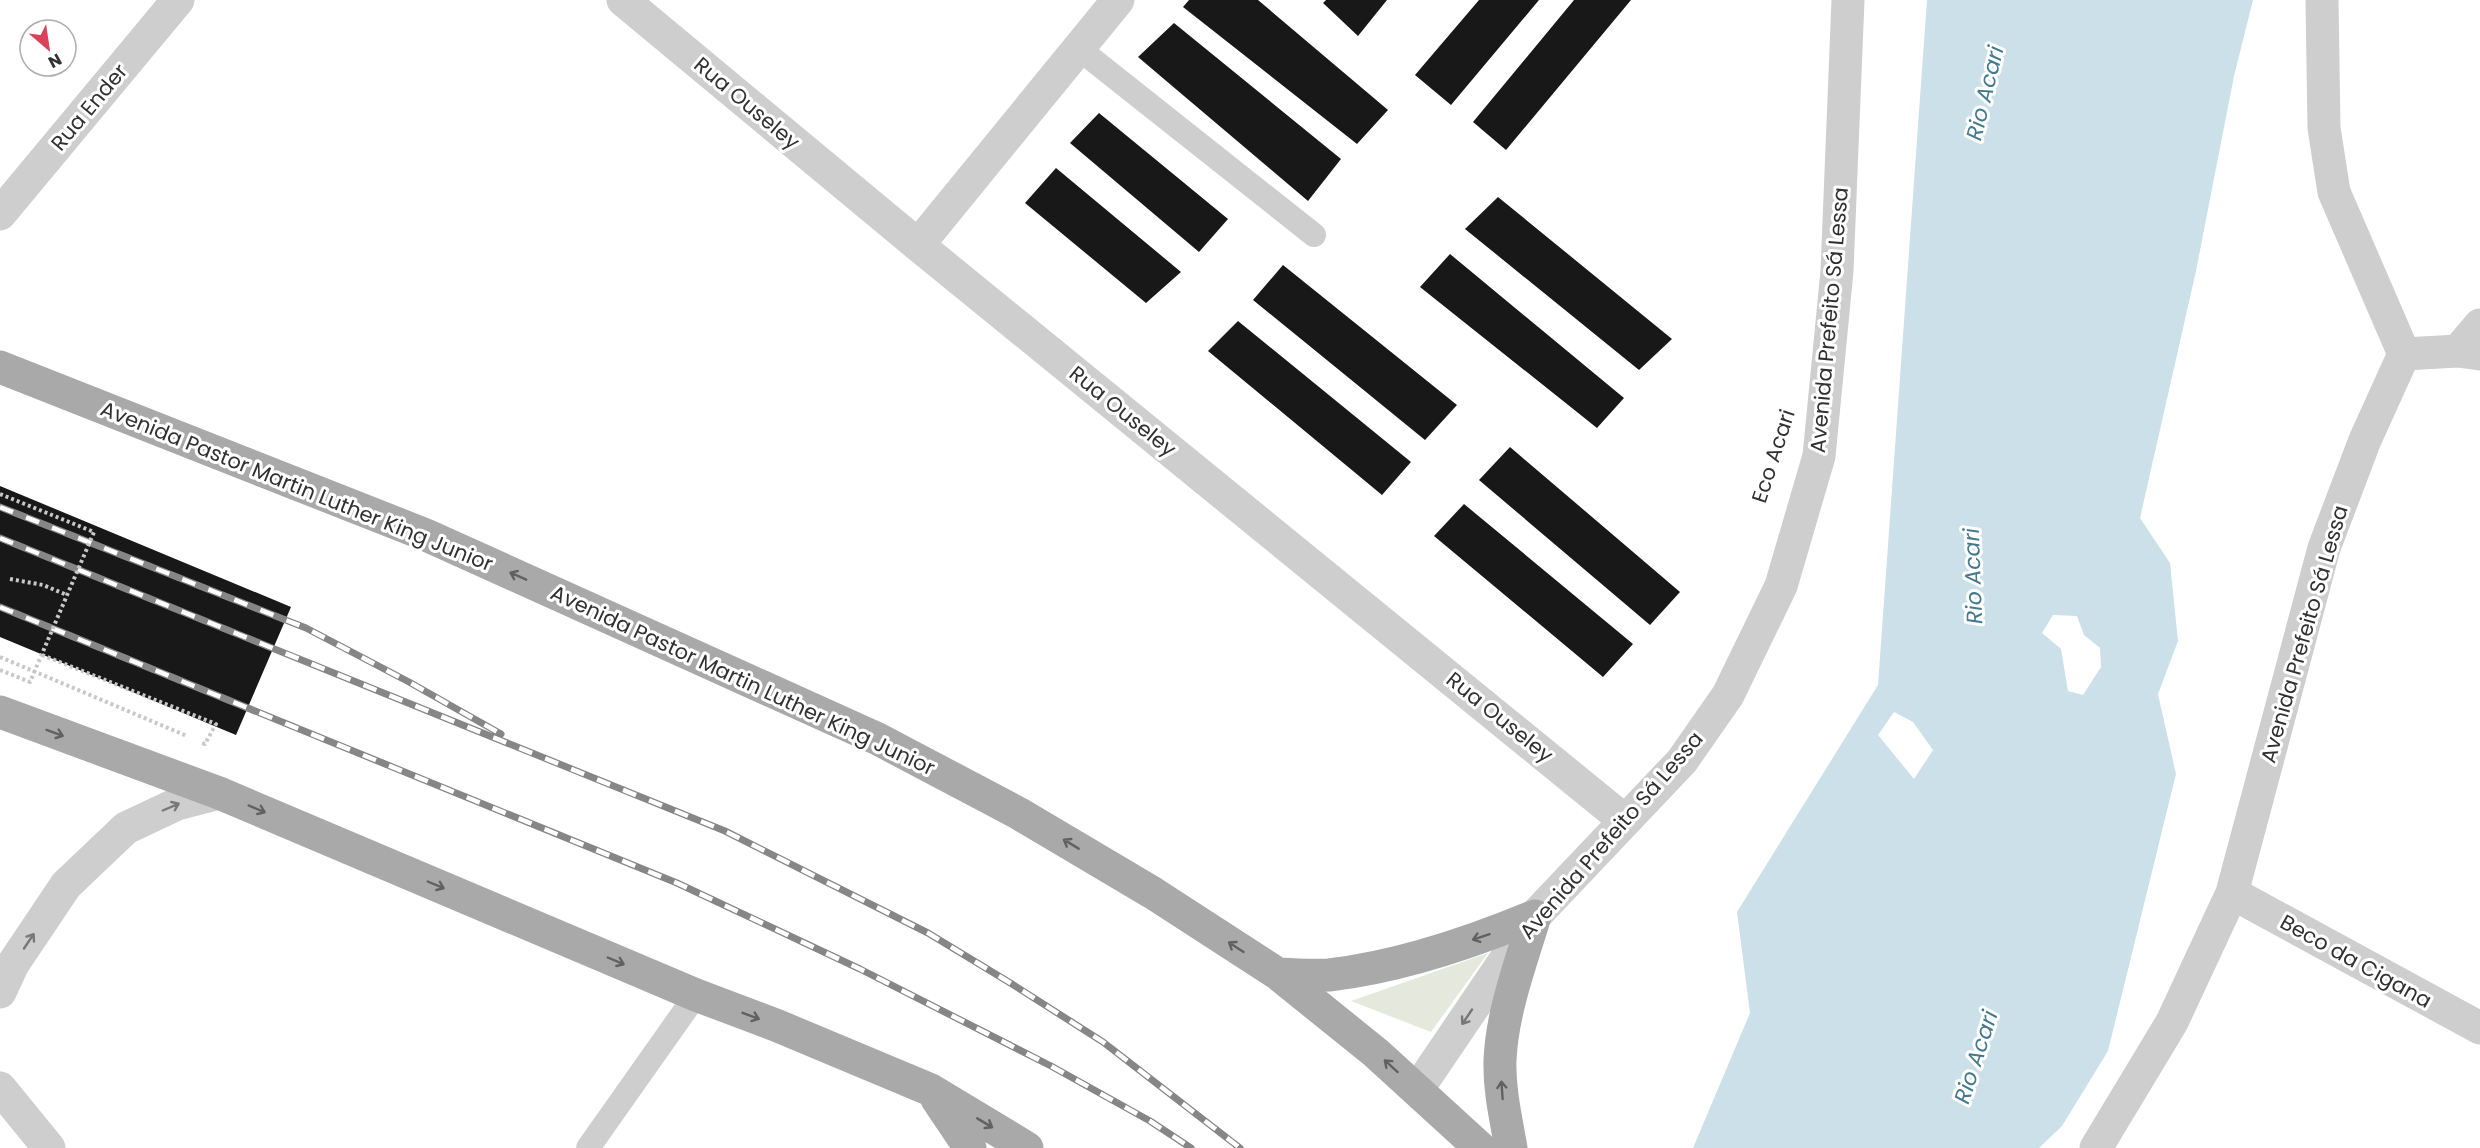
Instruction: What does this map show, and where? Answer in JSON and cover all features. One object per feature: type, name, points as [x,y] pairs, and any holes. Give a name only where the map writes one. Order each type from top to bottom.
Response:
[{"type":"main road","name":"Avenida Pastor Martin Luther King Junior","points":[[0,367],[426,535],[878,739],[1018,813],[1153,893],[1278,974],[1376,1053],[1480,1148]]},
{"type":"main road","points":[[0,712],[219,794],[696,995],[778,1026],[931,1090],[1027,1148]]},
{"type":"main road","points":[[1278,974],[1328,975],[1396,963],[1495,932],[1535,916]]},
{"type":"main road","points":[[1511,1148],[1503,1105],[1500,1061],[1504,1028],[1535,916]]},
{"type":"main road","points":[[931,1090],[970,1148]]},
{"type":"street","name":"Rua Ender","points":[[0,214],[178,0]]},
{"type":"street","name":"Rua Ouseley","points":[[624,0],[918,245],[1624,820]]},
{"type":"street","points":[[918,245],[1118,0]]},
{"type":"street","name":"Avenida Prefeito Sá Lessa","points":[[1417,1090],[1535,916],[1682,761],[1728,695],[1781,586],[1819,456],[1837,271],[1848,0]]},
{"type":"street","points":[[2322,0],[2324,128],[2334,192],[2404,354],[2469,353],[2480,325]]},
{"type":"street","name":"Avenida Prefeito Sá Lessa","points":[[2096,1148],[2172,1022],[2232,893],[2324,548],[2365,440],[2404,354]]},
{"type":"street","points":[[0,992],[13,964],[66,885],[126,828],[177,804],[219,794]]},
{"type":"street","name":"Beco da Cigana","points":[[2232,893],[2480,1028]]},
{"type":"street","points":[[0,1088],[49,1148]]},
{"type":"lane","points":[[1078,48],[1314,235]]},
{"type":"lane","points":[[588,1148],[696,995]]},
{"type":"path","points":[[0,494],[94,532],[30,682],[0,670]]},
{"type":"path","points":[[10,579],[43,585],[67,595]]},
{"type":"path","points":[[0,657],[205,744],[216,724],[42,655]]},
{"type":"shaded area","points":[[1488,953],[1431,1032],[1351,1001]]},
{"type":"water","name":"Rio Acari","points":[[1927,0],[2253,0],[2234,76],[2196,271],[2140,518],[2170,563],[2178,641],[2158,694],[2176,774],[2108,1051],[2062,1126],[2039,1148],[1693,1148],[1750,1013],[1737,912],[1878,685]],"holes":[[[2053,615],[2077,616],[2084,635],[2100,648],[2101,667],[2083,695],[2068,691],[2061,649],[2042,633]],[[1894,712],[1913,722],[1933,750],[1914,779],[1878,735]]]},
{"type":"building","points":[[1189,0],[1258,0],[1388,110],[1357,144],[1183,7]]},
{"type":"building","points":[[1326,0],[1387,0],[1358,36],[1323,3]]},
{"type":"building","points":[[1479,0],[1539,0],[1451,105],[1415,75]]},
{"type":"building","points":[[1574,0],[1631,0],[1506,150],[1473,122]]},
{"type":"building","points":[[1174,23],[1341,159],[1308,201],[1138,57]]},
{"type":"building","points":[[1099,113],[1228,219],[1199,252],[1070,143]]},
{"type":"building","points":[[1056,168],[1181,272],[1146,303],[1025,203]]},
{"type":"building","points":[[1498,197],[1672,339],[1639,370],[1465,229]]},
{"type":"building","points":[[1450,254],[1624,398],[1597,428],[1420,287]]},
{"type":"building","points":[[1283,265],[1457,405],[1425,440],[1253,300]]},
{"type":"building","points":[[1238,321],[1411,462],[1382,495],[1208,351]]},
{"type":"building","points":[[1510,447],[1680,592],[1650,625],[1479,480]]},
{"type":"building","points":[[0,486],[291,607],[236,735],[0,637]]},
{"type":"building","points":[[1464,504],[1633,644],[1603,677],[1434,536]]},
{"type":"railway","points":[[0,507],[306,628],[501,734]]},
{"type":"railway","points":[[0,538],[725,831],[928,933],[1012,984],[1103,1042],[1240,1148]]},
{"type":"railway","points":[[0,607],[677,883],[860,969],[1051,1066],[1150,1121],[1191,1148]]}]
